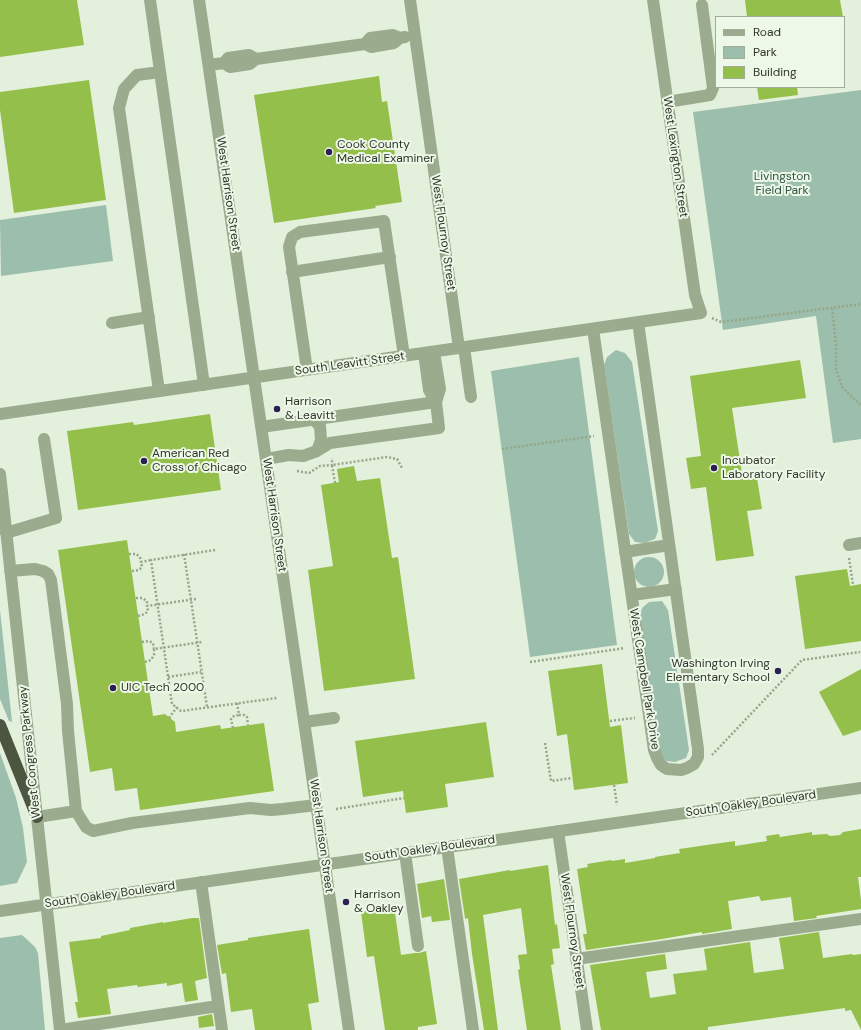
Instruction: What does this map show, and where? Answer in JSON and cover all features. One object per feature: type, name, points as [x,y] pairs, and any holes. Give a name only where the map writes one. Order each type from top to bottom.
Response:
[{"type":"highway","points":[[0,725],[37,817]]},
{"type":"street","points":[[150,0],[204,385]]},
{"type":"street","name":"West Harrison Street","points":[[199,0],[349,1030]]},
{"type":"street","name":"West Flournoy Street","points":[[410,0],[462,348],[471,397]]},
{"type":"street","name":"West Lexington Street","points":[[653,0],[695,295],[701,313]]},
{"type":"street","points":[[667,102],[710,95],[713,88],[702,5]]},
{"type":"street","points":[[209,65],[224,63],[230,67],[250,64],[256,59],[365,44],[371,47],[394,43],[400,38],[415,36]]},
{"type":"street","points":[[159,391],[119,108],[124,89],[137,75],[160,72]]},
{"type":"street","points":[[307,370],[289,247],[292,237],[300,232],[384,222],[404,356]]},
{"type":"street","points":[[292,272],[390,257]]},
{"type":"street","name":"South Leavitt Street","points":[[0,414],[701,313]]},
{"type":"street","points":[[112,323],[149,317]]},
{"type":"street","name":"West Campbell Park Drive","points":[[593,329],[654,750],[656,758],[661,765],[668,769],[681,770],[694,764],[698,757],[698,749],[638,322]]},
{"type":"street","points":[[266,459],[289,455],[303,456],[317,451],[330,443],[439,428],[436,402],[429,390],[429,352]]},
{"type":"street","points":[[262,427],[436,402]]},
{"type":"street","points":[[314,419],[320,426],[322,440],[317,451]]},
{"type":"street","points":[[6,533],[56,518],[44,439]]},
{"type":"street","name":"West Congress Parkway","points":[[0,474],[60,1030]]},
{"type":"street","points":[[625,552],[669,545]]},
{"type":"street","points":[[10,571],[35,569],[48,574],[51,580],[66,704],[76,811],[86,827],[93,831],[132,823],[250,808],[270,810],[316,805]]},
{"type":"street","name":"West Campbell Park Drive","points":[[632,596],[676,589]]},
{"type":"street","points":[[304,722],[334,718]]},
{"type":"street","name":"South Oakley Boulevard","points":[[0,911],[46,903],[861,788]]},
{"type":"street","points":[[37,817],[76,811]]},
{"type":"street","name":"West Flournoy Street","points":[[558,831],[587,1030]]},
{"type":"street","points":[[447,847],[473,1030]]},
{"type":"street","points":[[405,853],[418,946]]},
{"type":"street","points":[[201,882],[222,1030]]},
{"type":"street","points":[[576,959],[861,919]]},
{"type":"street","points":[[60,1030],[218,1006]]},
{"type":"path","points":[[701,313],[721,322],[861,304]]},
{"type":"path","points":[[832,308],[836,345],[836,370],[842,387],[861,405]]},
{"type":"path","points":[[502,449],[595,436]]},
{"type":"path","points":[[335,483],[332,465],[387,457],[397,459],[402,468]]},
{"type":"path","points":[[141,562],[215,550]]},
{"type":"path","points":[[130,554],[140,556],[142,567],[139,570],[132,571]]},
{"type":"path","points":[[184,554],[207,707]]},
{"type":"path","points":[[848,557],[853,586]]},
{"type":"path","points":[[151,560],[172,704],[181,711],[277,698]]},
{"type":"path","points":[[136,598],[142,598],[147,601],[148,611],[145,614],[138,616]]},
{"type":"path","points":[[147,606],[196,599]]},
{"type":"path","points":[[142,642],[149,642],[153,644],[154,649],[154,655],[151,660],[145,662]]},
{"type":"path","points":[[154,649],[202,642]]},
{"type":"path","points":[[530,662],[625,648]]},
{"type":"path","points":[[709,758],[802,660],[860,652]]},
{"type":"path","points":[[168,677],[201,672]]},
{"type":"path","points":[[237,703],[239,715]]},
{"type":"path","points":[[169,718],[177,707]]},
{"type":"path","points":[[233,728],[231,719],[234,716],[239,715],[244,715],[247,717],[248,725]]},
{"type":"path","points":[[610,721],[635,718]]},
{"type":"path","points":[[545,743],[551,781],[572,778]]},
{"type":"path","points":[[614,785],[617,805]]},
{"type":"path","points":[[336,809],[404,798]]},
{"type":"green space","name":"Livingston Field Park","points":[[861,90],[861,439],[833,443],[816,316],[723,330],[693,112]]},
{"type":"green space","points":[[106,205],[113,261],[1,276],[0,220]]},
{"type":"green space","points":[[616,350],[625,353],[632,362],[658,531],[655,539],[645,543],[635,542],[629,534],[604,365],[607,357]]},
{"type":"green space","points":[[579,357],[617,645],[530,657],[491,371]]},
{"type":"green space","points":[[649,557],[655,558],[663,566],[663,578],[655,586],[649,587],[643,586],[635,578],[634,572],[635,566],[643,558]]},
{"type":"green space","points":[[662,601],[668,610],[689,750],[686,758],[675,762],[666,761],[659,753],[640,617],[642,608],[649,602]]},
{"type":"green space","points":[[0,610],[12,722],[9,721],[0,699]]},
{"type":"green space","points":[[0,753],[16,798],[23,828],[27,862],[17,883],[0,886]]},
{"type":"green space","points":[[22,935],[35,947],[38,953],[45,1030],[0,1030],[0,938]]},
{"type":"building","points":[[0,0],[77,0],[84,45],[0,57]]},
{"type":"building","points":[[745,0],[840,0],[843,16],[747,16]]},
{"type":"building","name":"Cook County Medical Examiner","points":[[379,76],[382,102],[387,101],[402,202],[375,206],[376,208],[274,223],[254,95]]},
{"type":"building","points":[[89,80],[106,200],[14,213],[0,110],[0,92]]},
{"type":"building","points":[[757,88],[797,88],[798,95],[759,100]]},
{"type":"building","name":"Incubator Laboratory Facility","points":[[800,360],[806,398],[732,408],[743,480],[757,478],[762,509],[747,511],[754,556],[716,561],[706,487],[691,489],[686,458],[701,456],[690,376]]},
{"type":"building","name":"American Red Cross of Chicago","points":[[210,414],[221,490],[78,510],[67,431],[133,422],[134,425]]},
{"type":"building","points":[[354,466],[357,481],[380,478],[392,558],[398,557],[415,679],[324,691],[308,570],[333,566],[321,485],[339,482],[337,469]]},
{"type":"building","name":"UIC Tech 2000","points":[[127,540],[153,716],[165,714],[175,722],[176,732],[220,725],[221,729],[264,723],[274,791],[140,810],[137,788],[115,791],[112,768],[90,772],[58,550]]},
{"type":"building","points":[[847,569],[850,586],[861,584],[861,641],[805,649],[795,576]]},
{"type":"building","points":[[602,664],[610,727],[621,725],[628,783],[574,790],[567,734],[557,736],[548,671]]},
{"type":"building","points":[[861,669],[861,730],[843,736],[819,692]]},
{"type":"building","points":[[486,722],[494,777],[445,784],[448,807],[406,813],[403,791],[363,797],[355,741]]},
{"type":"building","points":[[861,829],[861,877],[858,877],[861,909],[794,921],[791,897],[761,901],[759,896],[728,901],[732,929],[702,934],[702,932],[586,950],[583,934],[587,934],[577,869],[588,867],[587,864],[625,859],[625,863],[680,853],[679,849],[735,841],[735,846],[767,841],[766,836],[779,834],[780,837],[812,832],[812,835],[827,834],[830,836],[840,835],[843,832]]},
{"type":"building","points":[[548,865],[555,925],[557,924],[560,948],[552,949],[554,964],[551,965],[561,1030],[527,1030],[518,970],[520,969],[518,955],[527,954],[521,908],[483,915],[498,1030],[484,1030],[468,918],[465,919],[459,879]]},
{"type":"building","points":[[444,879],[450,920],[432,922],[431,916],[422,918],[417,884]]},
{"type":"building","points":[[394,906],[401,955],[426,951],[437,1024],[418,1027],[418,1030],[385,1030],[374,956],[367,957],[361,912]]},
{"type":"building","points":[[199,918],[207,978],[195,981],[198,1000],[185,1002],[182,983],[167,986],[167,983],[107,989],[111,1014],[78,1018],[75,1002],[78,1002],[69,942],[101,938],[101,936],[130,930],[130,928]]},
{"type":"building","points":[[309,929],[319,1002],[308,1004],[312,1030],[255,1030],[252,1009],[231,1012],[226,973],[222,974],[217,945],[248,940],[248,938]]},
{"type":"building","points":[[819,932],[823,958],[861,954],[861,1030],[851,1010],[845,1011],[845,1008],[708,1027],[708,1030],[601,1030],[590,965],[665,954],[667,969],[646,972],[650,998],[676,994],[673,974],[707,970],[704,949],[750,942],[754,973],[784,969],[779,938]]},
{"type":"building","points":[[212,1014],[214,1026],[199,1028],[198,1017]]},
{"type":"place","name":"Cook County Medical Examiner","points":[[329,152]]},
{"type":"place","name":"Harrison & Leavitt","points":[[277,409]]},
{"type":"place","name":"American Red Cross of Chicago","points":[[144,461]]},
{"type":"place","name":"Incubator Laboratory Facility","points":[[714,468]]},
{"type":"place","name":"Washington Irving Elementary School","points":[[778,671]]},
{"type":"place","name":"UIC Tech 2000","points":[[113,688]]},
{"type":"place","name":"Harrison & Oakley","points":[[346,902]]}]
